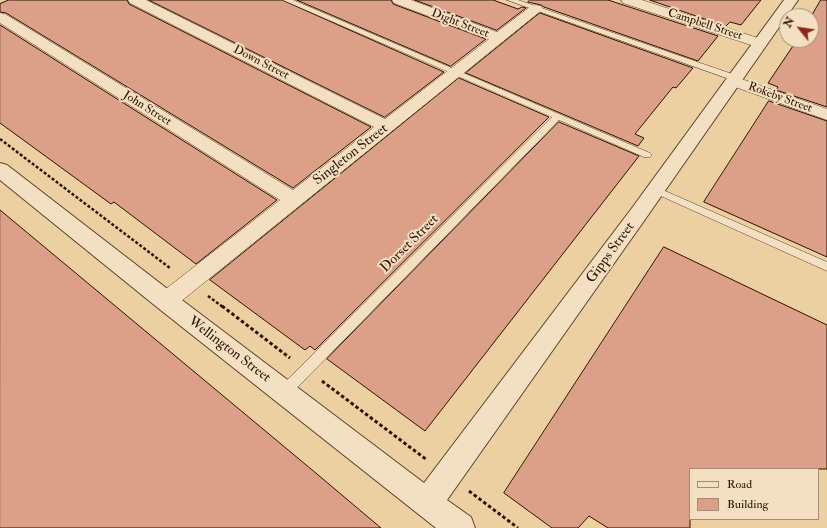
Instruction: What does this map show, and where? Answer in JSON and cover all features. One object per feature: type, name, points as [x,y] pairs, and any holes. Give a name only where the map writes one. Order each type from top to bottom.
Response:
[{"type":"street","name":"Down Street","points":[[135,0],[387,127]]},
{"type":"street","name":"Dight Street","points":[[399,0],[499,38]]},
{"type":"street","name":"Campbell Street","points":[[628,0],[759,43]]},
{"type":"street","name":"Gipps Street","points":[[427,503],[656,190],[791,0]]},
{"type":"street","name":"Singleton Street","points":[[166,301],[536,9]]},
{"type":"street","name":"John Street","points":[[0,17],[294,200]]},
{"type":"street","name":"Rokeby Street","points":[[734,80],[827,115]]},
{"type":"street","name":"Wellington Street","points":[[0,170],[166,301],[460,528]]},
{"type":"lane","points":[[287,0],[647,156]]},
{"type":"lane","points":[[511,0],[734,80]]},
{"type":"lane","name":"Dorset Street","points":[[284,392],[557,117]]},
{"type":"lane","points":[[656,190],[827,267]]},
{"type":"path","points":[[0,139],[518,528]]},
{"type":"building","points":[[9,0],[127,0],[129,4],[371,127],[293,188],[6,13],[0,12],[0,4]]},
{"type":"building","points":[[149,0],[282,0],[444,72],[385,117]]},
{"type":"building","points":[[297,0],[391,0],[393,4],[486,39],[451,66]]},
{"type":"building","points":[[415,0],[493,0],[518,9],[522,7],[526,8],[497,30]]},
{"type":"building","points":[[530,0],[608,0],[718,36],[698,61],[541,5],[528,2]]},
{"type":"building","points":[[650,0],[761,0],[741,25],[730,22],[726,26]]},
{"type":"building","points":[[821,0],[827,0],[827,107],[776,90],[778,87],[768,83],[792,48],[819,48],[819,8],[816,8]]},
{"type":"building","points":[[540,13],[693,68],[676,88],[673,87],[635,134],[644,138],[638,146],[466,73]]},
{"type":"building","points":[[0,25],[277,200],[196,264],[114,202],[111,204],[0,123]]},
{"type":"building","points":[[459,78],[549,117],[315,350],[310,346],[305,350],[210,280]]},
{"type":"building","points":[[769,101],[827,121],[827,257],[704,202]]},
{"type":"building","points":[[559,122],[639,156],[425,431],[327,359]]},
{"type":"building","points":[[0,210],[317,474],[381,528],[0,528]]},
{"type":"building","points":[[664,247],[827,325],[827,469],[689,468],[690,528],[608,528],[589,516],[578,528],[552,528],[504,493]]}]
